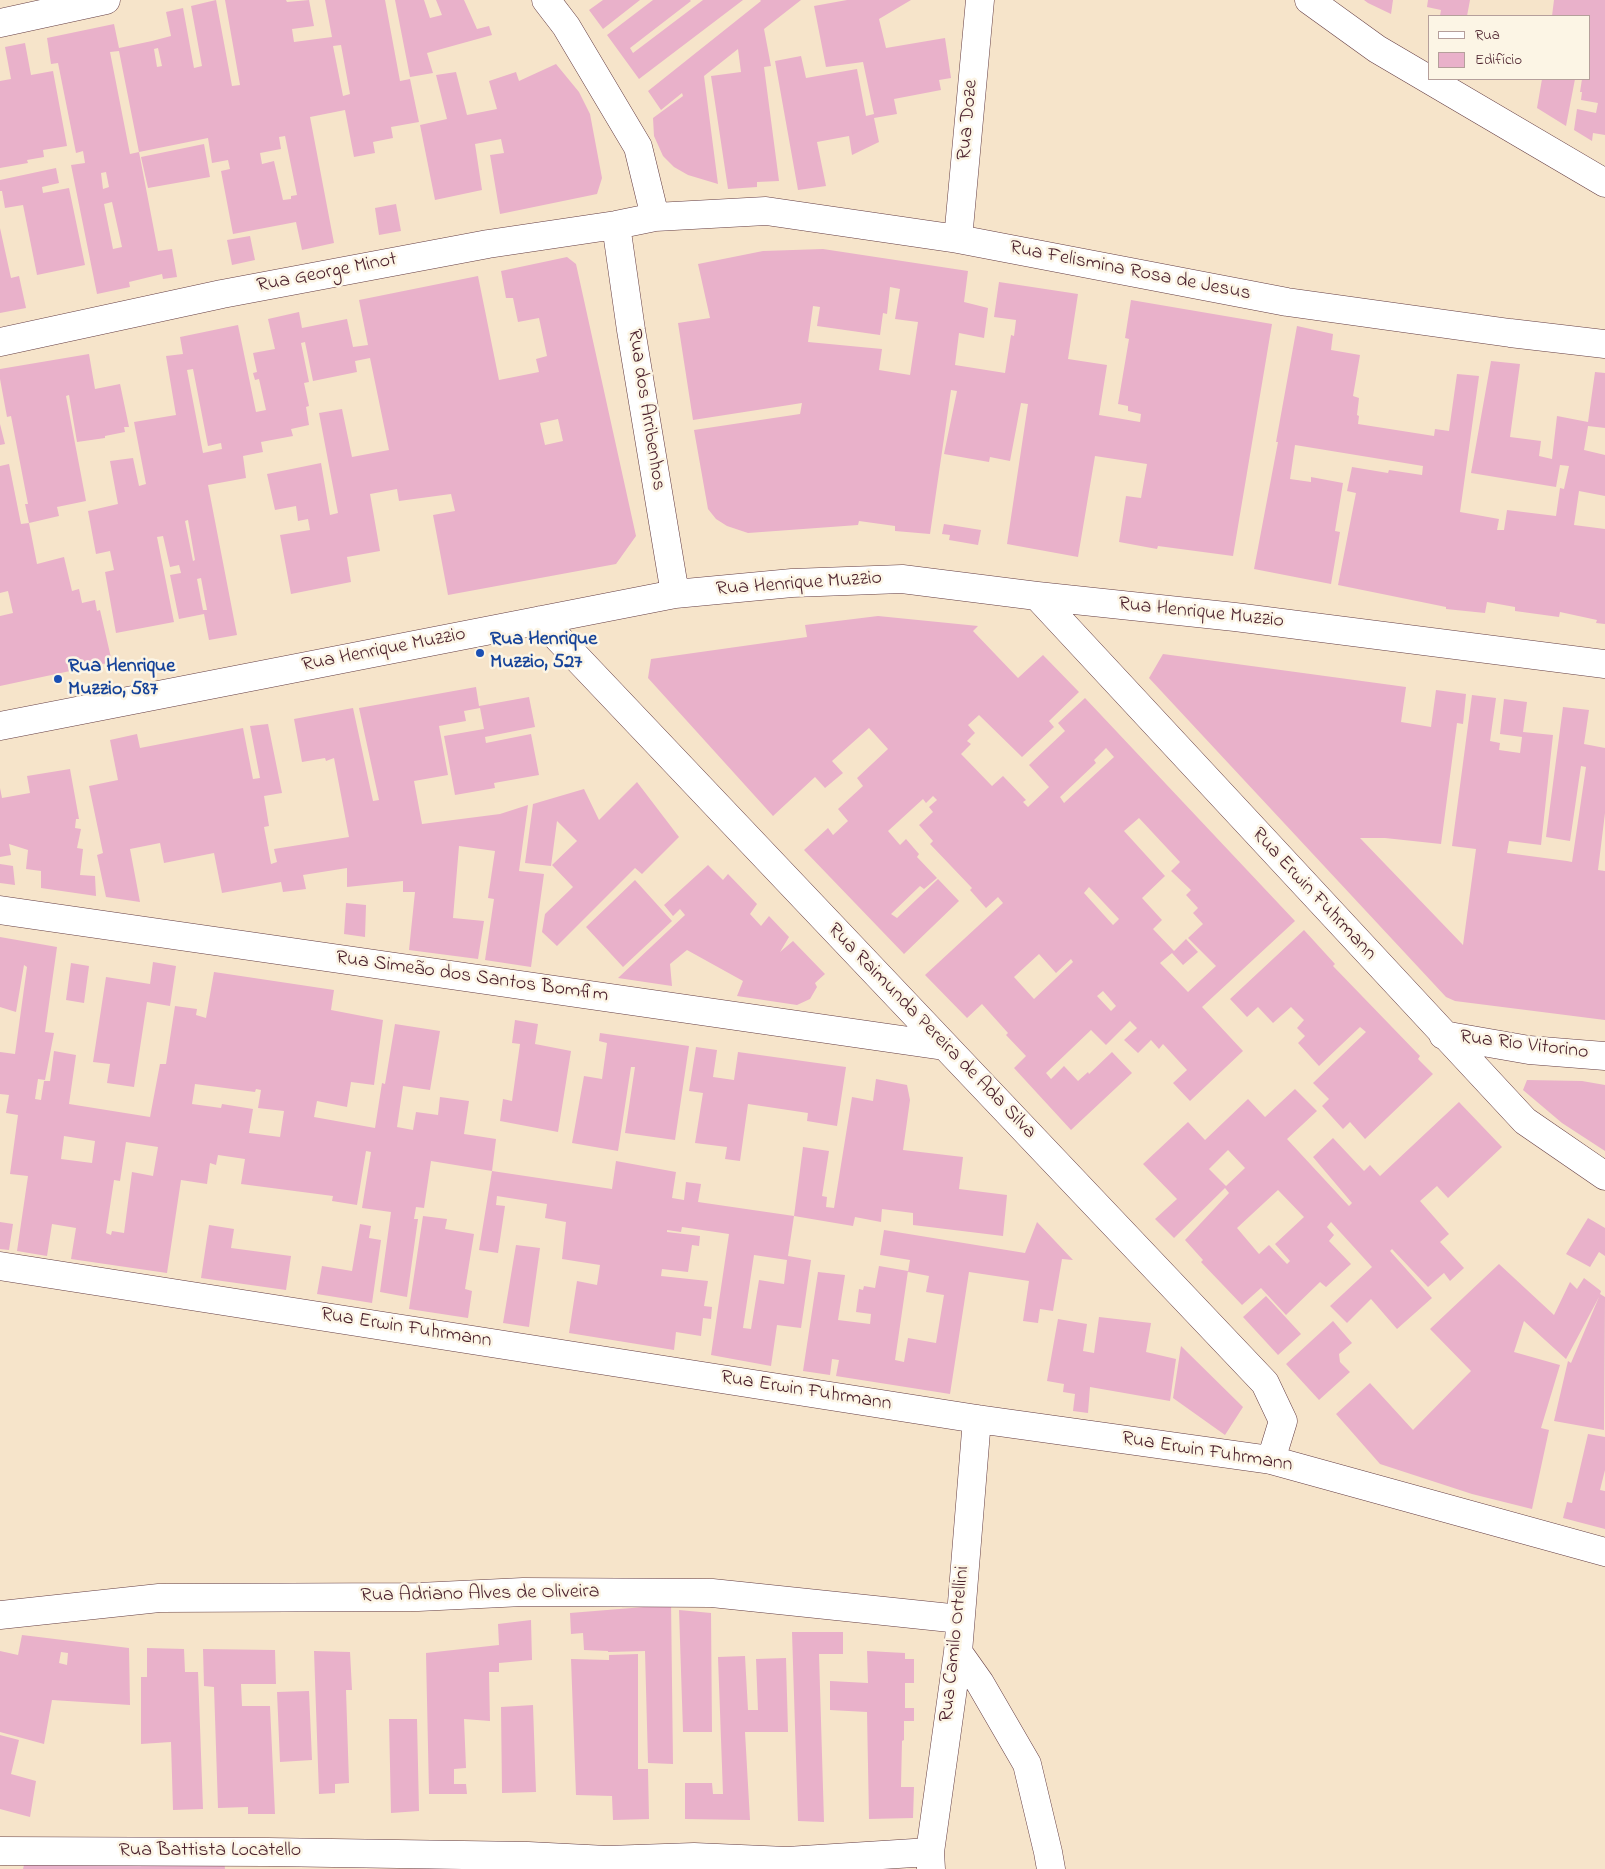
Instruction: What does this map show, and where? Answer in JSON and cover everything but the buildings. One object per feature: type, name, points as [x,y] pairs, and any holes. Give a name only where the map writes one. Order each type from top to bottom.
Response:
[{"type":"street","points":[[0,23],[106,0]]},
{"type":"street","points":[[546,0],[566,26],[638,147],[655,217]]},
{"type":"street","name":"Rua Doze","points":[[958,239],[980,0]]},
{"type":"street","points":[[1309,0],[1377,49],[1428,79]]},
{"type":"street","points":[[1430,80],[1605,183]]},
{"type":"street","name":"Rua Felismina Rosa de Jesus","points":[[655,217],[766,211],[958,239],[1287,302],[1510,333],[1605,344]]},
{"type":"street","name":"Rua George Minot","points":[[0,342],[222,294],[488,244],[616,225],[655,217]]},
{"type":"street","name":"Rua dos Arribenhos","points":[[616,225],[674,594]]},
{"type":"street","name":"Rua Henrique Muzzio","points":[[0,726],[674,594],[792,583],[902,579],[1037,596],[1244,618],[1605,664]]},
{"type":"street","name":"Rua Erwin Fuhrmann","points":[[1037,596],[1525,1121],[1605,1176]]},
{"type":"street","name":"Rua Raimunda Pereira de Ada Silva","points":[[541,620],[1265,1383],[1284,1421],[1270,1460]]},
{"type":"street","name":"Rua Simeão dos Santos Bomfim","points":[[0,910],[944,1046]]},
{"type":"street","name":"Rua Rio Vitorino","points":[[1444,1035],[1529,1050],[1605,1056]]},
{"type":"street","name":"Rua Erwin Fuhrmann","points":[[0,1266],[977,1419],[1270,1460],[1605,1552]]},
{"type":"street","name":"Rua Camilo Ortellini","points":[[931,1860],[958,1652],[977,1419]]},
{"type":"street","name":"Rua Adriano Alves de Oliveira","points":[[0,1615],[159,1598],[418,1597],[523,1592],[712,1593],[960,1619]]},
{"type":"street","points":[[958,1652],[980,1683],[1027,1764],[1051,1869]]},
{"type":"street","name":"Rua Battista Locatello","points":[[0,1851],[528,1856],[607,1860],[694,1857],[787,1861],[931,1860]]},
{"type":"place","name":"Rua Henrique Muzzio, 527","points":[[480,653]]},
{"type":"place","name":"Rua Henrique Muzzio, 587","points":[[58,679]]}]
